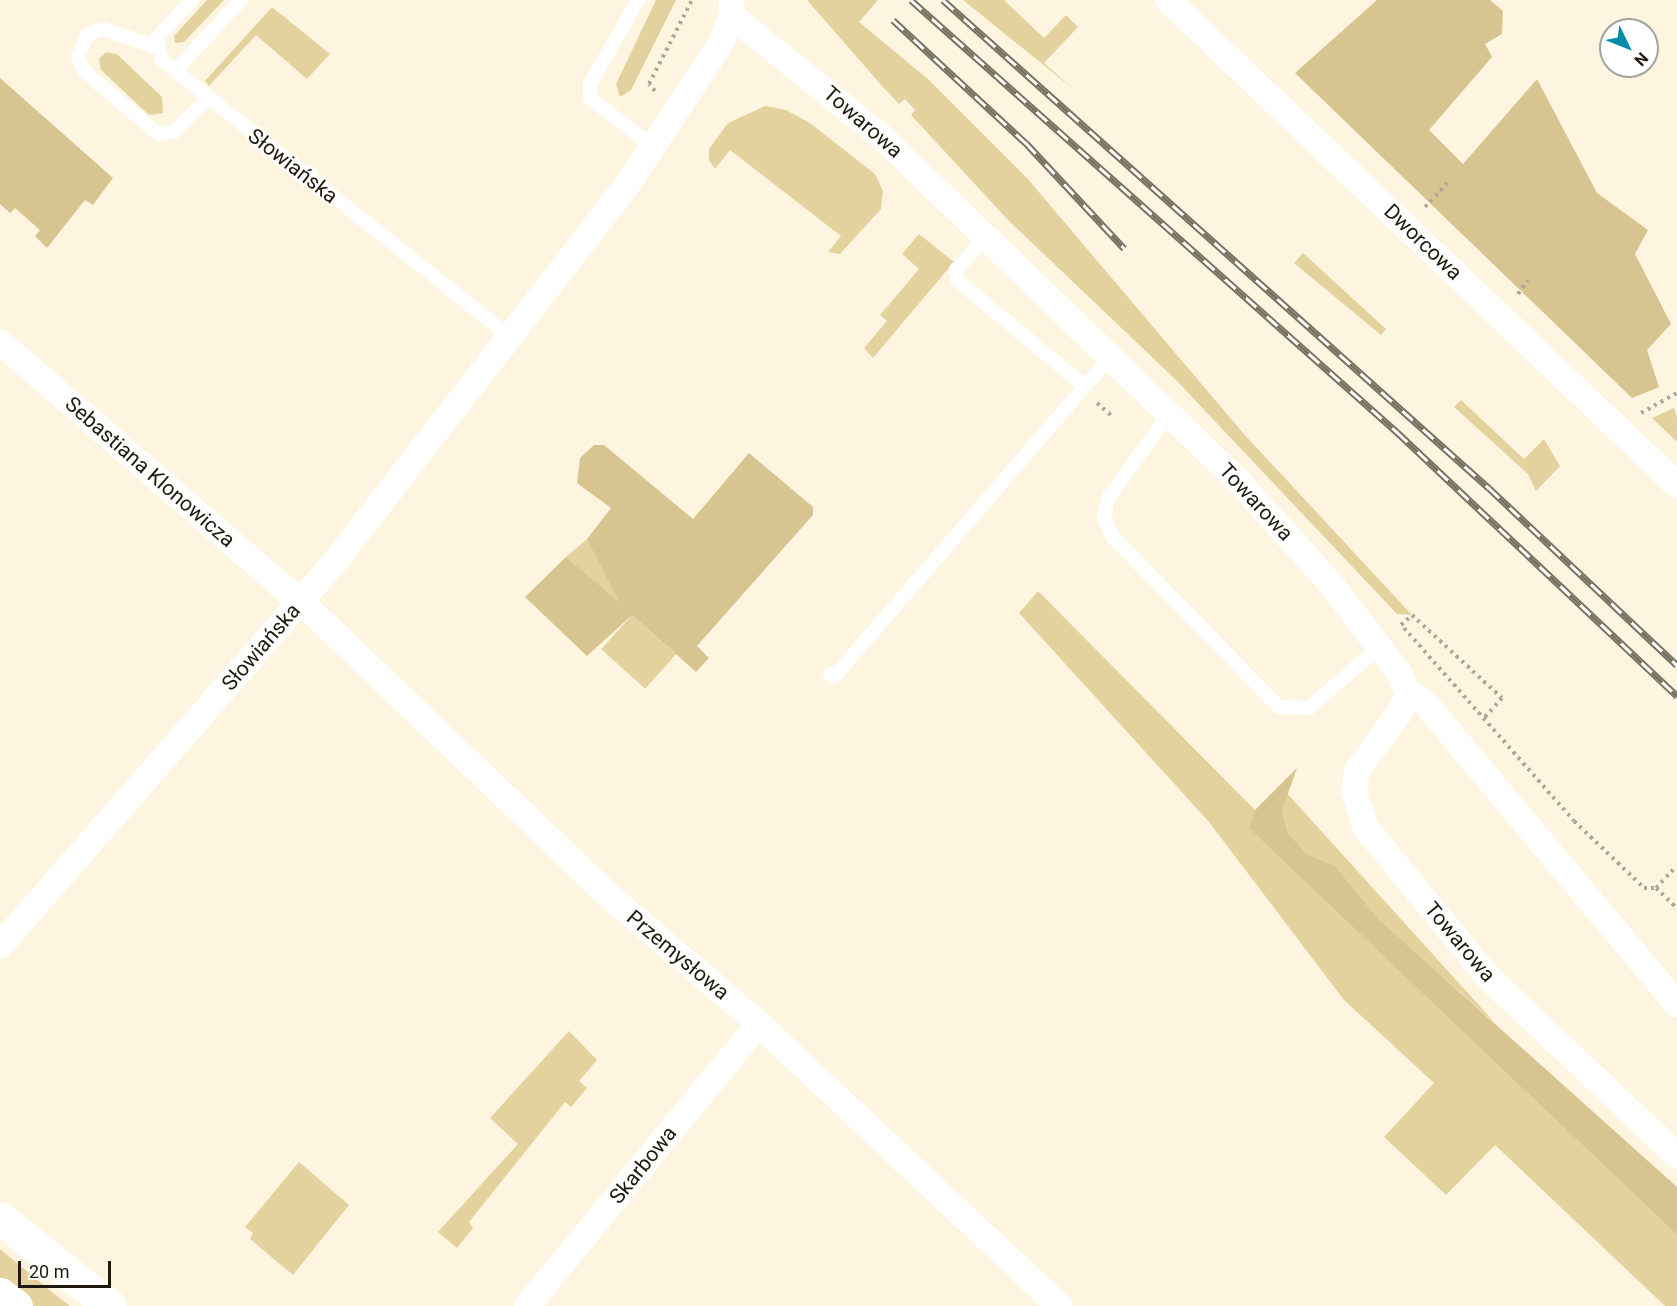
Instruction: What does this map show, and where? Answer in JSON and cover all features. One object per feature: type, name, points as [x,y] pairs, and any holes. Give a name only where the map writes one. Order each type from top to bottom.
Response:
[{"type":"street","name":"Dworcowa","points":[[1168,0],[1677,485]]},
{"type":"street","name":"Słowiańska","points":[[0,946],[300,602],[510,337],[655,148],[731,8]]},
{"type":"street","name":"Towarowa","points":[[731,8],[859,116],[1170,413],[1287,533],[1379,647],[1407,690],[1425,703],[1677,1004]]},
{"type":"street","name":"Sebastiana Klonowicza","points":[[0,342],[300,602]]},
{"type":"street","name":"Przemysłowa","points":[[300,602],[607,894],[759,1024],[1059,1306]]},
{"type":"street","name":"Towarowa","points":[[1407,690],[1402,709],[1357,771],[1353,790],[1365,827],[1488,977],[1677,1156]]},
{"type":"street","name":"Skarbowa","points":[[527,1306],[759,1024]]},
{"type":"street","points":[[0,1218],[110,1306]]},
{"type":"street","points":[[0,1294],[16,1306]]},
{"type":"lane","points":[[192,0],[161,33],[156,47],[103,29],[88,34],[78,56],[84,71],[158,134],[174,132],[207,99]]},
{"type":"lane","points":[[175,71],[241,0]]},
{"type":"lane","points":[[638,0],[590,84],[590,98],[655,148]]},
{"type":"lane","name":"Słowiańska","points":[[156,47],[162,60],[207,99],[510,337]]},
{"type":"lane","points":[[986,237],[956,278],[1084,386]]},
{"type":"lane","points":[[830,674],[834,677],[1111,356]]},
{"type":"lane","points":[[1170,413],[1108,498],[1104,518],[1113,537],[1279,708],[1309,708],[1379,647]]},
{"type":"path","points":[[1423,210],[1447,183]]},
{"type":"path","points":[[1514,298],[1528,280]]},
{"type":"path","points":[[1635,416],[1677,393]]},
{"type":"path","points":[[1096,402],[1113,417]]},
{"type":"path","points":[[1379,647],[1412,615],[1502,698],[1483,719]]},
{"type":"path","points":[[1401,624],[1574,821],[1644,888],[1656,888],[1677,908]]},
{"type":"path","points":[[1656,888],[1673,870]]},
{"type":"shaded area","points":[[207,0],[224,0],[184,42],[175,43],[174,36]]},
{"type":"shaded area","points":[[656,0],[676,0],[631,90],[620,97],[616,84]]},
{"type":"shaded area","points":[[807,0],[878,0],[859,22],[928,79],[1027,178],[1243,433],[1412,615],[1397,614],[1176,380],[1008,220],[911,115],[915,110],[905,99],[899,104]]},
{"type":"shaded area","points":[[963,0],[1004,0],[1044,38],[1066,15],[1078,27],[1044,63],[1077,92]]},
{"type":"shaded area","points":[[1377,0],[1490,0],[1503,11],[1502,34],[1485,44],[1492,57],[1429,130],[1463,164],[1537,79],[1597,193],[1648,230],[1635,254],[1671,324],[1647,350],[1659,387],[1632,398],[1295,73]]},
{"type":"shaded area","points":[[272,7],[330,54],[307,79],[256,35],[209,86],[205,81]]},
{"type":"shaded area","points":[[106,52],[117,54],[162,97],[163,113],[149,115],[101,70],[99,59]]},
{"type":"shaded area","points":[[0,78],[113,178],[93,205],[85,200],[47,248],[35,236],[40,230],[15,208],[10,213],[0,204]]},
{"type":"shaded area","points":[[765,106],[786,110],[810,123],[875,174],[883,191],[881,209],[840,254],[828,252],[841,236],[730,150],[715,169],[709,160],[709,149],[728,123]]},
{"type":"shaded area","points":[[919,234],[954,262],[873,358],[864,348],[887,321],[880,315],[919,269],[902,254]]},
{"type":"shaded area","points":[[1303,253],[1386,329],[1381,335],[1294,263]]},
{"type":"shaded area","points":[[1461,400],[1524,459],[1544,439],[1560,466],[1536,491],[1528,474],[1454,407]]},
{"type":"shaded area","points":[[1674,408],[1677,417],[1677,442],[1652,418]]},
{"type":"shaded area","points":[[594,445],[604,445],[693,519],[749,453],[813,507],[813,515],[697,646],[709,658],[696,672],[632,615],[587,656],[525,597],[566,557],[620,603],[587,539],[611,508],[577,483],[580,458]]},
{"type":"shaded area","points":[[587,539],[601,561],[621,605],[566,557]]},
{"type":"shaded area","points":[[1038,591],[1255,810],[1251,829],[1677,1235],[1677,1306],[1665,1306],[1495,1145],[1446,1195],[1384,1137],[1434,1083],[1344,1000],[1209,822],[1019,613]]},
{"type":"shaded area","points":[[632,615],[676,654],[645,689],[601,649]]},
{"type":"shaded area","points":[[1297,768],[1282,810],[1288,833],[1307,854],[1335,866],[1378,919],[1677,1187],[1677,1235],[1249,828],[1255,810]]},
{"type":"shaded area","points":[[1285,791],[1495,1023],[1377,919],[1335,866],[1307,854],[1288,833],[1282,810]]},
{"type":"shaded area","points":[[569,1031],[597,1060],[579,1081],[587,1088],[571,1107],[565,1102],[469,1222],[473,1228],[457,1248],[438,1232],[518,1144],[490,1118]]},
{"type":"shaded area","points":[[299,1162],[349,1205],[293,1275],[250,1239],[253,1233],[245,1227]]},
{"type":"shaded area","points":[[0,1249],[52,1292],[70,1306],[0,1306]]},
{"type":"railway","points":[[911,0],[1397,432],[1677,696]]},
{"type":"railway","points":[[943,0],[1489,488],[1677,665]]},
{"type":"railway","points":[[893,20],[1026,143],[1124,248]]}]
